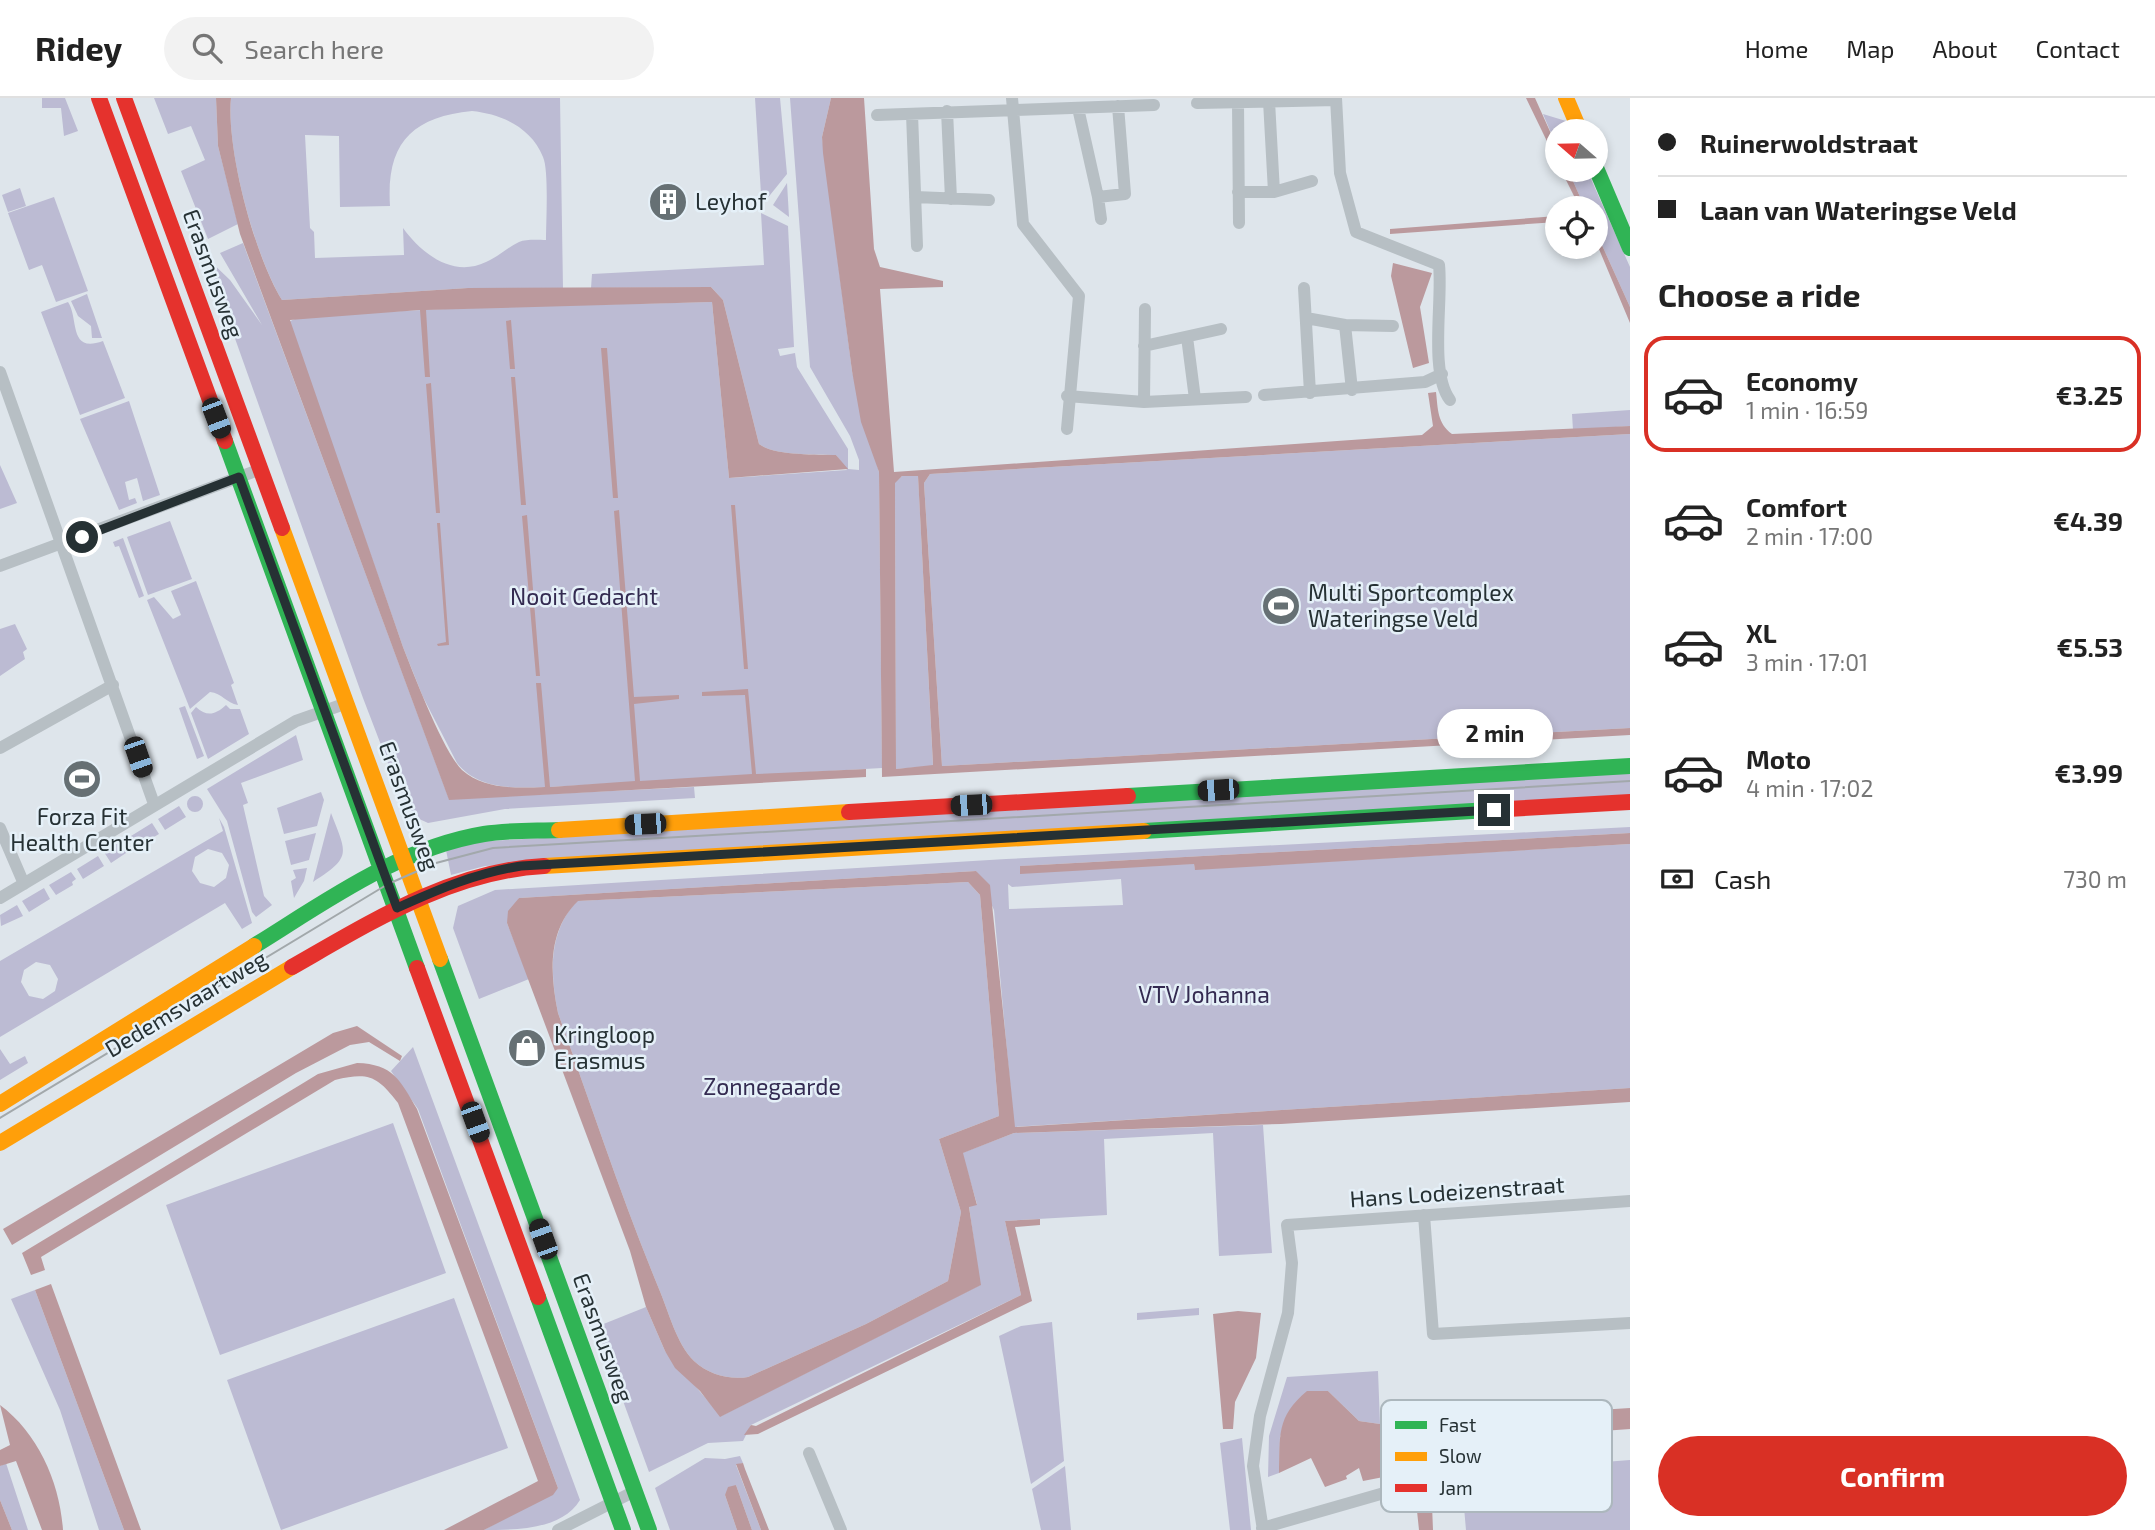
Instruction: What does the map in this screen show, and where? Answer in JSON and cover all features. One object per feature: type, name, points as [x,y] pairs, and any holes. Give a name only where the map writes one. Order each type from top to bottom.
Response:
[{"type":"street","name":"Erasmusweg","points":[[99,98],[623,1530]]},
{"type":"street","name":"Erasmusweg","points":[[124,98],[649,1530]]},
{"type":"street","points":[[1566,98],[1575,119]]},
{"type":"street","points":[[1197,103],[1336,99],[1340,173],[1356,232],[1439,265],[1437,316],[1443,390],[1450,400]]},
{"type":"street","points":[[1269,101],[1274,192]]},
{"type":"street","points":[[1238,102],[1239,223]]},
{"type":"street","points":[[1012,103],[1023,224],[1079,296],[1067,429]]},
{"type":"street","points":[[877,115],[947,111],[1012,103],[1078,108],[1154,105]]},
{"type":"street","points":[[1098,197],[1125,194],[1118,106]]},
{"type":"street","points":[[1078,108],[1101,219]]},
{"type":"street","points":[[947,111],[951,199]]},
{"type":"street","points":[[912,114],[917,246]]},
{"type":"street","points":[[1238,191],[1274,192],[1312,181]]},
{"type":"street","points":[[1602,182],[1628,238]]},
{"type":"street","points":[[915,197],[989,200]]},
{"type":"street","points":[[1304,288],[1310,394]]},
{"type":"street","points":[[1144,402],[1145,309]]},
{"type":"street","points":[[1306,318],[1345,325],[1393,326]]},
{"type":"street","points":[[1345,325],[1352,390]]},
{"type":"street","points":[[1144,346],[1221,329]]},
{"type":"street","points":[[1186,337],[1195,398]]},
{"type":"street","points":[[0,372],[5,399],[63,544],[154,804]]},
{"type":"street","points":[[1264,395],[1310,394],[1425,382],[1442,374]]},
{"type":"street","points":[[1068,396],[1144,402],[1246,397]]},
{"type":"street","points":[[0,566],[261,469]]},
{"type":"street","points":[[0,748],[113,685]]},
{"type":"street","points":[[0,898],[296,721],[347,703]]},
{"type":"street","name":"Dedemsvaartweg","points":[[0,1104],[361,879],[437,847],[484,834],[1630,766]]},
{"type":"street","name":"Dedemsvaartweg","points":[[0,1143],[226,1004],[397,908],[486,872],[521,866],[1630,802]]},
{"type":"street","points":[[0,828],[24,884]]},
{"type":"street","name":"Hans Lodeizenstraat","points":[[1263,1529],[1253,1466],[1260,1416],[1289,1305],[1292,1263],[1287,1225],[1630,1201]]},
{"type":"street","points":[[1424,1215],[1433,1334],[1630,1323]]},
{"type":"street","points":[[809,1453],[841,1530]]},
{"type":"street","points":[[558,1530],[635,1491]]},
{"type":"street","points":[[1263,1529],[1381,1494]]},
{"type":"green space","points":[[42,98],[65,98],[78,131],[64,136],[61,108],[42,108]]},
{"type":"green space","points":[[154,98],[216,98],[218,146],[238,224],[208,239],[181,171],[205,160],[191,126],[168,134]]},
{"type":"green space","points":[[231,98],[560,98],[563,289],[468,288],[282,300],[262,257],[244,202],[231,120]],"holes":[[[472,111],[494,115],[514,124],[538,147],[545,164],[547,184],[546,240],[522,241],[486,262],[462,267],[439,261],[419,247],[403,228],[404,255],[315,258],[314,232],[310,228],[305,135],[339,136],[340,207],[390,206],[393,165],[398,150],[407,137],[433,120]]]},
{"type":"green space","points":[[755,98],[780,98],[787,174],[766,200],[761,194]]},
{"type":"green space","name":"Nooit Gedacht","points":[[790,98],[831,98],[822,137],[852,371],[879,472],[882,768],[538,787],[500,786],[476,779],[457,763],[423,697],[289,322],[326,314],[712,302],[729,478],[847,470],[836,455],[775,451],[759,444],[723,300],[711,287],[591,288],[592,274],[764,265],[761,213],[788,226],[794,347],[778,349],[780,356],[795,353],[797,367],[848,449],[848,469],[859,470],[859,460],[850,436],[810,367]]},
{"type":"green space","points":[[1543,114],[1559,119],[1545,119]]},
{"type":"green space","points":[[1573,182],[1592,182],[1599,196],[1580,196]]},
{"type":"green space","points":[[787,183],[789,217],[773,205]]},
{"type":"green space","points":[[20,188],[26,206],[8,212],[2,195]]},
{"type":"green space","points":[[54,197],[88,291],[56,302],[42,265],[29,270],[8,213]]},
{"type":"green space","points":[[1608,217],[1630,267],[1630,307],[1608,258]]},
{"type":"green space","points":[[243,243],[449,799],[694,787],[695,798],[505,809],[428,823],[415,817],[396,784],[363,698],[206,257],[230,280],[262,325],[220,253]]},
{"type":"green space","points":[[87,294],[102,338],[92,338],[91,326],[78,316],[71,301]]},
{"type":"green space","points":[[68,302],[79,339],[92,344],[103,341],[125,398],[80,415],[41,312]]},
{"type":"green space","points":[[129,401],[160,495],[143,501],[137,478],[125,482],[129,500],[135,498],[137,503],[119,510],[80,419]]},
{"type":"green space","points":[[1630,410],[1630,426],[1573,430],[1572,414]]},
{"type":"green space","name":"Multi Sportcomplex Wateringse Veld","points":[[1630,434],[1630,728],[942,766],[924,483],[930,474]]},
{"type":"green space","points":[[0,465],[17,503],[0,509]]},
{"type":"green space","points":[[918,475],[933,766],[896,769],[895,482],[902,476]]},
{"type":"green space","points":[[170,521],[192,579],[148,595],[127,537]]},
{"type":"green space","points":[[123,538],[144,596],[139,598],[119,546],[115,547],[113,542]]},
{"type":"green space","points":[[196,581],[234,683],[231,685],[238,705],[210,692],[190,709],[147,600],[154,597],[173,619],[181,615],[171,591]]},
{"type":"green space","points":[[15,624],[27,649],[23,652],[25,659],[0,676],[0,629]]},
{"type":"green space","points":[[226,705],[230,709],[240,709],[249,734],[208,759],[191,713],[196,707],[211,714]]},
{"type":"green space","points":[[185,706],[204,756],[197,759],[179,708]]},
{"type":"green space","points":[[296,735],[303,760],[241,783],[248,803],[243,805],[264,896],[272,905],[256,917],[252,912],[227,821],[207,789]]},
{"type":"green space","points":[[1630,771],[1630,798],[485,866],[451,875],[446,850],[475,842]]},
{"type":"green space","points":[[321,792],[324,800],[317,826],[284,834],[277,808]]},
{"type":"green space","points":[[195,796],[201,798],[201,810],[195,812],[189,810],[187,804],[189,798]]},
{"type":"green space","points":[[179,806],[186,817],[165,830],[158,819]]},
{"type":"green space","points":[[331,813],[343,853],[335,866],[313,882]]},
{"type":"green space","points":[[219,818],[252,923],[242,929],[225,903],[0,1037],[0,961],[223,831]],"holes":[[[208,849],[222,853],[229,865],[226,878],[214,887],[200,883],[192,871],[195,857]],[[36,962],[50,965],[58,979],[55,991],[43,999],[29,996],[21,982],[24,970]]]},
{"type":"green space","points":[[152,823],[159,834],[137,847],[131,836]]},
{"type":"green space","name":"VTV Johanna","points":[[1630,827],[1630,833],[1020,866],[1194,864],[1195,869],[1630,844],[1630,1088],[1014,1127],[994,910],[976,871],[519,898],[507,923],[529,979],[479,999],[453,928],[458,906],[495,890],[1006,859]],"holes":[[[1121,879],[1123,905],[1009,909],[1008,884],[1012,887]]]},
{"type":"green space","points":[[316,833],[309,860],[291,865],[285,841]]},
{"type":"green space","points":[[126,838],[132,849],[111,863],[104,852]]},
{"type":"green space","points":[[98,856],[104,866],[83,879],[77,869]]},
{"type":"green space","points":[[307,868],[304,881],[294,898],[291,881],[296,878],[293,870]]},
{"type":"green space","points":[[71,872],[76,879],[72,882],[73,885],[56,895],[49,885]]},
{"type":"green space","name":"Zonnegaarde","points":[[968,882],[980,895],[999,1116],[939,1139],[961,1212],[948,1281],[866,1324],[748,1377],[727,1377],[706,1370],[688,1354],[674,1327],[619,1186],[558,1013],[553,969],[556,940],[561,926],[577,901]]},
{"type":"green space","points":[[44,888],[50,899],[29,912],[22,901]]},
{"type":"green space","points":[[17,905],[23,916],[1,926],[0,915]]},
{"type":"green space","points":[[413,1047],[580,1500],[572,1510],[550,1523],[510,1530],[484,1530],[558,1488],[418,1109],[391,1071]]},
{"type":"green space","points":[[0,1049],[10,1064],[25,1056],[28,1063],[0,1080]]},
{"type":"green space","points":[[393,1123],[446,1273],[220,1355],[166,1205]]},
{"type":"green space","points":[[1263,1125],[1272,1253],[1219,1256],[1213,1133],[1104,1139],[1107,1215],[1005,1221],[1021,1295],[751,1425],[743,1441],[708,1443],[649,1472],[596,1327],[646,1307],[665,1351],[721,1416],[980,1285],[969,1206],[977,1204],[962,1153],[1014,1133]]},
{"type":"green space","points":[[35,1290],[124,1530],[99,1530],[60,1410],[11,1299]]},
{"type":"green space","points":[[454,1298],[508,1448],[281,1530],[227,1380]]},
{"type":"green space","points":[[1199,1308],[1199,1315],[1137,1320],[1137,1313]]},
{"type":"green space","points":[[1052,1322],[1064,1461],[1031,1484],[999,1336],[1021,1326]]},
{"type":"green space","points":[[1378,1371],[1380,1424],[1359,1421],[1328,1391],[1280,1436],[1279,1473],[1268,1477],[1269,1436],[1287,1377]]},
{"type":"green space","points":[[1242,1438],[1251,1530],[1230,1530],[1220,1443]]},
{"type":"green space","points":[[740,1456],[743,1463],[736,1465],[761,1530],[752,1530],[736,1485],[725,1495],[737,1530],[670,1530],[655,1488],[705,1458],[725,1459]]},
{"type":"green space","points":[[1630,1460],[1630,1530],[1466,1530],[1464,1512],[1612,1512],[1612,1461]]},
{"type":"green space","points":[[6,1463],[28,1530],[12,1530],[0,1500],[0,1466]]},
{"type":"green space","points":[[1065,1466],[1071,1530],[1041,1530],[1032,1489]]},
{"type":"shaded area","points":[[216,98],[231,98],[233,145],[244,202],[262,257],[282,300],[468,288],[711,287],[723,300],[759,444],[775,451],[836,455],[848,469],[729,478],[712,302],[426,310],[430,377],[425,377],[420,310],[290,320],[403,647],[446,747],[462,770],[471,777],[491,784],[545,787],[536,683],[541,683],[550,787],[635,781],[614,511],[619,510],[634,697],[679,695],[679,699],[634,704],[640,781],[752,774],[745,695],[702,696],[702,692],[748,689],[756,774],[866,769],[866,777],[449,800],[240,234],[218,146]]},
{"type":"shaded area","points":[[831,98],[864,98],[874,249],[880,267],[943,281],[943,287],[880,289],[894,472],[1422,435],[1433,426],[1428,393],[1436,392],[1441,420],[1452,434],[1630,426],[1630,434],[930,474],[924,483],[942,766],[1630,728],[1630,735],[882,777],[879,472],[861,422],[852,371],[822,137]],"holes":[[[902,476],[918,476],[933,765],[896,769],[895,483]]]},
{"type":"shaded area","points":[[1526,98],[1535,98],[1545,120],[1545,137]]},
{"type":"shaded area","points":[[1567,182],[1573,182],[1580,196],[1574,196]]},
{"type":"shaded area","points":[[1545,217],[1545,223],[1390,234],[1390,229]]},
{"type":"shaded area","points":[[1608,258],[1630,307],[1630,323],[1603,259]]},
{"type":"shaded area","points":[[1393,263],[1432,273],[1420,307],[1429,363],[1413,368],[1391,276]]},
{"type":"shaded area","points":[[511,320],[515,369],[510,369],[506,321]]},
{"type":"shaded area","points":[[601,348],[607,348],[618,498],[613,498]]},
{"type":"shaded area","points":[[511,377],[515,377],[526,505],[521,505]]},
{"type":"shaded area","points":[[431,383],[440,513],[436,513],[426,384]]},
{"type":"shaded area","points":[[731,505],[735,505],[748,669],[744,669]]},
{"type":"shaded area","points":[[527,515],[540,676],[536,676],[522,516]]},
{"type":"shaded area","points":[[437,523],[440,523],[449,645],[438,646],[437,644],[446,642]]},
{"type":"shaded area","points":[[1630,833],[1630,844],[1195,870],[1194,864],[1020,874],[1020,866]]},
{"type":"shaded area","points":[[976,871],[990,885],[1015,1127],[1630,1088],[1630,1102],[1281,1124],[1014,1133],[963,1153],[977,1205],[969,1207],[981,1285],[720,1417],[700,1391],[675,1368],[646,1307],[630,1251],[507,923],[508,911],[519,898]],"holes":[[[968,882],[980,895],[999,1116],[939,1139],[961,1212],[948,1281],[866,1324],[748,1377],[727,1377],[706,1370],[688,1354],[674,1327],[619,1186],[558,1013],[553,983],[553,954],[556,939],[568,913],[578,901]]]},
{"type":"shaded area","points":[[357,1026],[402,1056],[400,1061],[369,1042],[350,1045],[296,1073],[12,1245],[3,1229],[333,1033]]},
{"type":"shaded area","points":[[357,1063],[387,1070],[400,1082],[417,1109],[558,1488],[553,1495],[484,1530],[444,1530],[538,1481],[398,1103],[378,1082],[356,1076],[335,1080],[41,1257],[45,1270],[31,1275],[22,1253],[318,1074]]},
{"type":"shaded area","points":[[1040,1219],[1040,1225],[1015,1227],[1032,1301],[758,1434],[744,1435],[751,1425],[756,1426],[1021,1295],[1005,1221]]},
{"type":"shaded area","points":[[51,1284],[141,1530],[124,1530],[35,1290]]},
{"type":"shaded area","points":[[1238,1311],[1261,1313],[1256,1358],[1235,1402],[1233,1429],[1223,1429],[1213,1314]]},
{"type":"shaded area","points":[[1307,1391],[1328,1391],[1359,1421],[1381,1424],[1381,1477],[1363,1481],[1359,1468],[1346,1476],[1347,1479],[1325,1487],[1311,1458],[1279,1473],[1282,1428],[1297,1400]]},
{"type":"shaded area","points":[[0,1405],[25,1430],[45,1460],[57,1495],[63,1530],[42,1530],[16,1461],[0,1466],[0,1450],[10,1445]]},
{"type":"shaded area","points":[[1630,1408],[1630,1429],[1612,1430],[1612,1409]]},
{"type":"shaded area","points":[[743,1463],[769,1530],[761,1530],[736,1464]]},
{"type":"shaded area","points":[[736,1485],[752,1530],[737,1530],[725,1495],[728,1487]]},
{"type":"shaded area","points":[[0,1500],[12,1530],[0,1530]]},
{"type":"shaded area","points":[[1417,1512],[1432,1512],[1433,1530],[1419,1530]]},
{"type":"tram line","points":[[0,1118],[388,884],[436,863],[493,848],[1630,781]]},
{"type":"traffic: fast","points":[[1602,182],[1630,248]]},
{"type":"traffic: fast","points":[[225,441],[417,968]]},
{"type":"traffic: fast","points":[[1128,796],[1630,766]]},
{"type":"traffic: fast","points":[[1144,831],[1489,810]]},
{"type":"traffic: fast","points":[[254,946],[364,879],[422,851],[484,834],[559,830]]},
{"type":"traffic: fast","points":[[440,959],[649,1530]]},
{"type":"traffic: fast","points":[[538,1297],[623,1530]]},
{"type":"traffic: slow","points":[[1566,98],[1575,119]]},
{"type":"traffic: slow","points":[[282,528],[440,959]]},
{"type":"traffic: slow","points":[[559,830],[849,812]]},
{"type":"traffic: slow","points":[[544,866],[1144,831]]},
{"type":"traffic: slow","points":[[0,1104],[254,946]]},
{"type":"traffic: slow","points":[[0,1143],[292,967]]},
{"type":"traffic: jam","points":[[99,98],[225,441]]},
{"type":"traffic: jam","points":[[124,98],[282,528]]},
{"type":"traffic: jam","points":[[849,812],[1128,796]]},
{"type":"traffic: jam","points":[[1489,810],[1630,802]]},
{"type":"traffic: jam","points":[[292,967],[382,917],[444,888],[510,870],[544,866]]},
{"type":"traffic: jam","points":[[417,968],[538,1297]]},
{"type":"place","name":"Leyhof","points":[[668,202]]},
{"type":"place","name":"Multi Sportcomplex Wateringse Veld","points":[[1281,606]]},
{"type":"place","name":"Forza Fit Health Center","points":[[82,779]]},
{"type":"place","name":"Kringloop Erasmus","points":[[527,1048]]},
{"type":"route","points":[[82,537],[239,477],[397,908],[451,883],[486,872],[521,866],[1494,810]]}]
